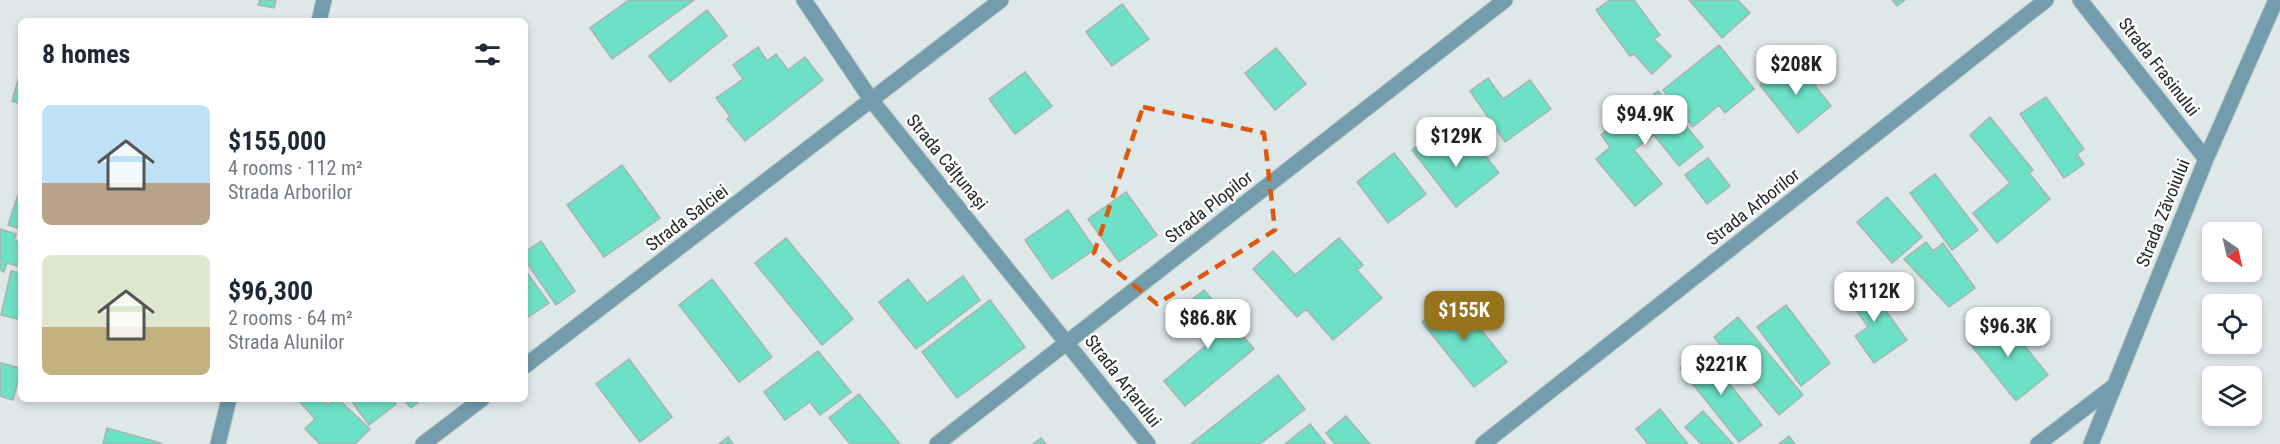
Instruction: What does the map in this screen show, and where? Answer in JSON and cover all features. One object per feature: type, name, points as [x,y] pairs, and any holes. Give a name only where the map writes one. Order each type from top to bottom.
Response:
[{"type":"street","points":[[320,18],[324,0]]},
{"type":"street","name":"Strada Călțunași","points":[[804,0],[872,100],[1067,343]]},
{"type":"street","name":"Strada Salciei","points":[[528,364],[1001,0]]},
{"type":"street","name":"Strada Plopilor","points":[[937,444],[1505,0]]},
{"type":"street","name":"Strada Arborilor","points":[[1483,444],[2046,0]]},
{"type":"street","name":"Strada Frasinului","points":[[2080,0],[2206,159]]},
{"type":"street","name":"Strada Zăvoiului","points":[[2091,444],[2206,159],[2276,0]]},
{"type":"street","name":"Strada Arțarului","points":[[1067,343],[1148,444]]},
{"type":"street","points":[[2038,444],[2114,386]]},
{"type":"street","points":[[218,444],[228,402]]},
{"type":"street","points":[[423,444],[478,402]]},
{"type":"highlighted area","points":[[1143,107],[1264,133],[1275,230],[1157,304],[1094,253]]},
{"type":"building","points":[[260,0],[276,0],[274,8],[258,5]]},
{"type":"building","points":[[629,0],[694,0],[612,59],[590,28]]},
{"type":"building","points":[[1610,0],[1634,0],[1660,35],[1654,39],[1671,56],[1652,74],[1634,54],[1630,56],[1596,10]]},
{"type":"building","points":[[1689,0],[1738,0],[1750,13],[1722,38]]},
{"type":"building","points":[[1892,0],[1905,0],[1897,6]]},
{"type":"building","points":[[1122,4],[1149,39],[1112,66],[1086,32]]},
{"type":"building","points":[[707,10],[727,36],[670,82],[649,56]]},
{"type":"building","points":[[1719,45],[1754,89],[1725,113],[1719,105],[1693,127],[1663,90]]},
{"type":"building","points":[[758,47],[767,61],[776,54],[788,70],[805,57],[823,80],[745,141],[727,119],[730,116],[716,98],[743,79],[733,65]]},
{"type":"building","points":[[1276,48],[1306,84],[1275,110],[1245,73]]},
{"type":"building","points":[[1793,58],[1831,106],[1798,133],[1760,85]]},
{"type":"building","points":[[1025,72],[1052,106],[1015,134],[989,99]]},
{"type":"building","points":[[1488,78],[1503,99],[1530,80],[1551,109],[1505,142],[1470,91]]},
{"type":"building","points":[[18,80],[18,103],[12,101]]},
{"type":"building","points":[[1658,91],[1703,147],[1679,166],[1654,135],[1634,150],[1662,184],[1635,206],[1596,159],[1610,147],[1601,135]]},
{"type":"building","points":[[2046,97],[2084,149],[2077,154],[2084,164],[2064,178],[2020,114]]},
{"type":"building","points":[[1990,117],[2033,170],[2029,173],[2050,199],[1997,243],[1973,213],[2010,183],[1970,135]]},
{"type":"building","points":[[1436,132],[1452,155],[1472,139],[1499,173],[1456,207],[1412,150]]},
{"type":"building","points":[[1394,153],[1426,194],[1388,223],[1357,182]]},
{"type":"building","points":[[1708,158],[1730,186],[1707,204],[1685,175]]},
{"type":"building","points":[[622,165],[660,218],[604,257],[567,205]]},
{"type":"building","points":[[1935,174],[1978,230],[1952,250],[1910,193]]},
{"type":"building","points":[[1126,192],[1157,235],[1119,262],[1088,219]]},
{"type":"building","points":[[18,195],[18,228],[8,225]]},
{"type":"building","points":[[1887,197],[1922,237],[1892,263],[1857,222]]},
{"type":"building","points":[[1068,210],[1095,249],[1052,279],[1025,240]]},
{"type":"building","points":[[0,229],[16,234],[14,240],[18,241],[18,266],[7,263],[4,272],[0,270]]},
{"type":"building","points":[[786,238],[853,319],[822,345],[755,263]]},
{"type":"building","points":[[1339,238],[1363,265],[1357,270],[1382,298],[1333,340],[1306,309],[1297,317],[1253,269],[1273,251],[1295,275]]},
{"type":"building","points":[[541,241],[575,291],[556,305],[528,264],[528,250]]},
{"type":"building","points":[[1926,242],[1933,251],[1943,243],[1975,288],[1949,307],[1904,259]]},
{"type":"building","points":[[11,271],[18,272],[18,319],[1,315]]},
{"type":"building","points":[[528,274],[549,303],[528,317]]},
{"type":"building","points":[[963,276],[980,300],[916,349],[879,302],[908,279],[927,303]]},
{"type":"building","points":[[712,279],[772,357],[739,382],[679,305]]},
{"type":"building","points":[[1863,279],[1907,340],[1874,363],[1855,336],[1868,327],[1844,293]]},
{"type":"building","points":[[1204,290],[1254,349],[1185,406],[1164,381],[1209,343],[1181,308]]},
{"type":"building","points":[[1454,296],[1507,362],[1474,387],[1422,322]]},
{"type":"building","points":[[990,300],[1025,347],[957,398],[922,352]]},
{"type":"building","points":[[1786,305],[1830,363],[1801,386],[1757,327]]},
{"type":"building","points":[[2000,315],[2048,375],[2016,401],[1968,341]]},
{"type":"building","points":[[1738,317],[1803,395],[1779,415],[1714,337]]},
{"type":"building","points":[[1703,350],[1762,425],[1739,442],[1680,368]]},
{"type":"building","points":[[818,351],[851,392],[820,415],[810,402],[785,420],[764,392]]},
{"type":"building","points":[[629,359],[672,417],[640,442],[596,384]]},
{"type":"building","points":[[0,363],[18,367],[18,380],[13,400],[0,396]]},
{"type":"building","points":[[1278,375],[1305,409],[1260,444],[1191,444]]},
{"type":"building","points":[[859,394],[900,444],[850,444],[829,418]]},
{"type":"building","points":[[300,402],[326,402],[328,405],[331,402],[341,402],[370,429],[355,444],[320,444],[305,429],[315,419]]},
{"type":"building","points":[[352,402],[394,402],[396,404],[369,425]]},
{"type":"building","points":[[406,402],[418,402],[411,408]]},
{"type":"building","points":[[1660,409],[1688,444],[1648,444],[1636,429]]},
{"type":"building","points":[[1703,411],[1733,444],[1701,444],[1685,427]]},
{"type":"building","points":[[1346,416],[1370,444],[1335,444],[1326,433]]},
{"type":"building","points":[[1310,424],[1326,444],[1285,444]]},
{"type":"building","points":[[107,428],[161,443],[161,444],[103,444]]},
{"type":"building","points":[[1789,436],[1795,444],[1779,444]]},
{"type":"building","points":[[728,437],[733,444],[719,444]]},
{"type":"building","points":[[1041,438],[1046,444],[1033,444]]}]
